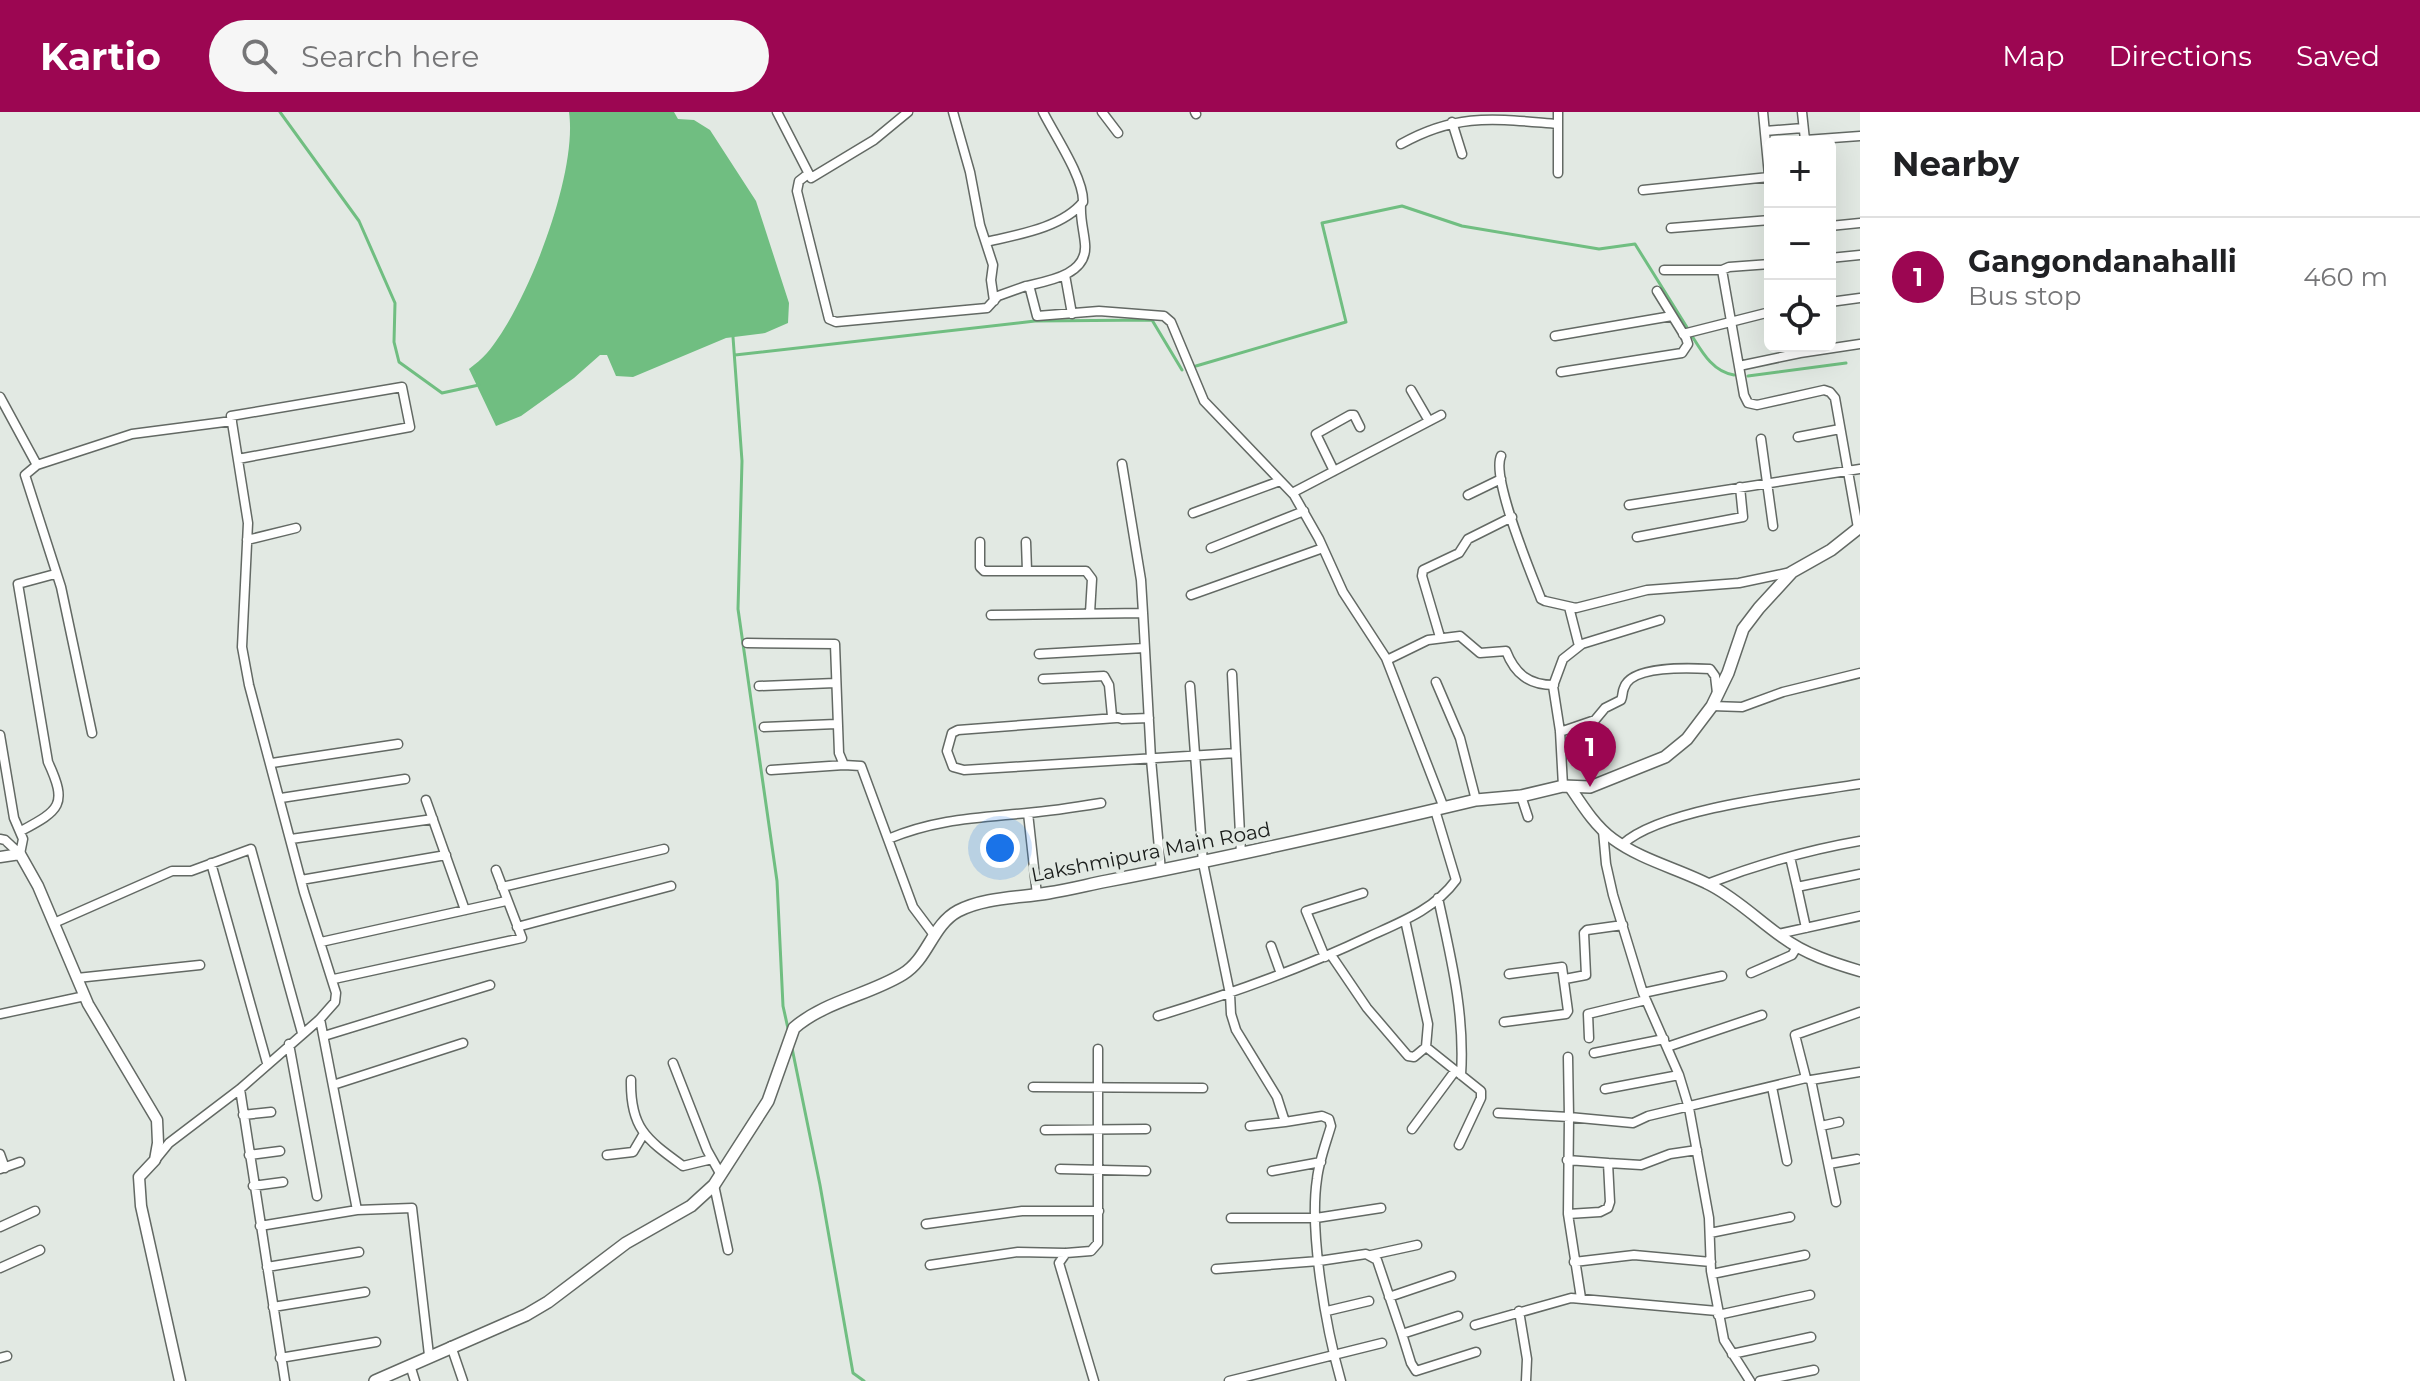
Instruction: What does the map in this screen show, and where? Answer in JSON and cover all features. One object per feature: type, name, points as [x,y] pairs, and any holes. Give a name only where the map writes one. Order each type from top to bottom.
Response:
[{"type":"main road","name":"Lakshmipura Main Road","points":[[376,1381],[429,1355],[526,1315],[626,1243],[691,1206],[718,1180],[768,1101],[794,1028],[831,1006],[901,975],[916,965],[934,935],[960,909],[988,901],[1037,895],[1203,863],[1476,800],[1521,796],[1566,786],[1590,787],[1665,757],[1687,739],[1715,702],[1743,629],[1792,572],[1831,550],[1859,528]]},
{"type":"street","points":[[777,112],[811,178],[874,140],[908,112]]},
{"type":"street","points":[[953,112],[993,265],[991,280],[995,303]]},
{"type":"street","points":[[808,174],[799,181],[797,191],[829,319],[836,322],[898,318],[987,308],[995,303],[998,296],[1065,275],[1080,263],[1086,249],[1081,205],[1083,196],[1043,112]]},
{"type":"street","points":[[1102,112],[1118,133]]},
{"type":"street","points":[[1558,112],[1558,173]]},
{"type":"street","points":[[1763,112],[1765,136]]},
{"type":"street","points":[[1802,112],[1805,140],[1860,136]]},
{"type":"street","points":[[1401,144],[1452,122],[1486,115],[1558,124]]},
{"type":"street","points":[[1452,122],[1462,154]]},
{"type":"street","points":[[1765,131],[1803,128]]},
{"type":"street","points":[[1643,190],[1764,178]]},
{"type":"street","points":[[986,242],[1047,224],[1081,205]]},
{"type":"street","points":[[1671,228],[1764,220]]},
{"type":"street","points":[[1836,225],[1860,223]]},
{"type":"street","points":[[1836,257],[1860,255]]},
{"type":"street","points":[[1664,270],[1722,270],[1764,264]]},
{"type":"street","points":[[1722,270],[1748,403],[1757,405],[1824,390],[1835,398],[1859,528]]},
{"type":"street","points":[[1065,275],[1072,314]]},
{"type":"street","points":[[1026,286],[1032,295],[1037,316],[1099,311],[1164,316],[1171,322],[1204,401],[1292,493],[1304,511],[1343,592],[1387,660],[1439,809],[1456,875],[1453,885],[1429,907],[1405,920],[1328,956],[1230,994],[1158,1016]]},
{"type":"street","points":[[1561,372],[1682,353],[1688,344],[1688,333],[1672,316],[1657,291]]},
{"type":"street","points":[[1836,301],[1860,298]]},
{"type":"street","points":[[1688,333],[1764,314]]},
{"type":"street","points":[[1555,336],[1672,316]]},
{"type":"street","points":[[1739,366],[1860,344]]},
{"type":"street","points":[[180,1381],[141,1206],[139,1177],[169,1143],[240,1089],[320,1019],[335,1002],[334,979],[301,880],[249,685],[242,647],[248,523],[231,416],[402,387],[410,427],[238,459]]},
{"type":"street","points":[[1411,390],[1429,421]]},
{"type":"street","points":[[0,397],[37,465]]},
{"type":"street","points":[[1334,471],[1316,434],[1350,415],[1354,415],[1360,427]]},
{"type":"street","points":[[1292,493],[1441,415]]},
{"type":"street","points":[[92,733],[61,587],[25,475],[37,465],[132,434],[232,421]]},
{"type":"street","points":[[1798,437],[1840,429]]},
{"type":"street","points":[[1761,439],[1773,526]]},
{"type":"street","points":[[1501,456],[1498,467],[1501,479],[1541,599],[1576,608],[1647,590],[1739,583],[1792,572]]},
{"type":"street","points":[[1122,464],[1141,580],[1161,871]]},
{"type":"street","points":[[1629,505],[1860,469]]},
{"type":"street","points":[[1468,495],[1501,479]]},
{"type":"street","points":[[1193,513],[1280,481]]},
{"type":"street","points":[[1637,537],[1743,517],[1740,487]]},
{"type":"street","points":[[1211,548],[1304,511]]},
{"type":"street","points":[[1440,637],[1422,576],[1423,570],[1459,553],[1468,539],[1512,517]]},
{"type":"street","points":[[247,540],[296,528]]},
{"type":"street","points":[[980,542],[981,570],[1086,571],[1092,579],[1090,613]]},
{"type":"street","points":[[1026,542],[1027,571]]},
{"type":"street","points":[[1191,595],[1323,548]]},
{"type":"street","points":[[21,831],[49,816],[57,803],[59,786],[48,762],[18,584],[55,574]]},
{"type":"street","points":[[1569,607],[1579,646]]},
{"type":"street","points":[[991,615],[1143,613]]},
{"type":"street","points":[[1660,620],[1579,646],[1563,659],[1554,685],[1554,700],[1566,786],[1603,830],[1623,844],[1653,861],[1707,884],[1749,910],[1797,947],[1860,971]]},
{"type":"street","points":[[1387,660],[1440,637],[1460,636],[1480,653],[1506,651],[1519,674],[1527,680],[1538,685],[1554,685]]},
{"type":"street","points":[[747,643],[835,644],[836,724],[839,753],[844,765]]},
{"type":"street","points":[[1039,654],[1144,648]]},
{"type":"street","points":[[1560,732],[1595,720],[1605,708],[1621,700],[1629,681],[1652,670],[1710,669],[1715,676],[1715,702],[1742,707],[1783,692],[1860,673]]},
{"type":"street","points":[[1232,674],[1241,854]]},
{"type":"street","points":[[1043,679],[1104,676],[1109,685],[1109,708],[1116,718]]},
{"type":"street","points":[[1436,682],[1460,738],[1476,800]]},
{"type":"street","points":[[759,686],[835,683]]},
{"type":"street","points":[[1190,686],[1203,863],[1230,994],[1231,1014],[1236,1030],[1277,1097],[1285,1122]]},
{"type":"street","points":[[1149,718],[958,730],[952,733],[947,751],[953,767],[964,770],[1236,753]]},
{"type":"street","points":[[764,727],[836,724]]},
{"type":"street","points":[[0,735],[14,818],[23,839],[20,854]]},
{"type":"street","points":[[272,763],[398,744]]},
{"type":"street","points":[[771,770],[861,766],[913,907],[934,935]]},
{"type":"street","points":[[281,798],[405,779]]},
{"type":"street","points":[[1623,844],[1659,825],[1699,812],[1860,784]]},
{"type":"street","points":[[1521,796],[1528,817]]},
{"type":"street","points":[[426,800],[465,910]]},
{"type":"street","points":[[888,839],[914,828],[961,818],[1101,803]]},
{"type":"street","points":[[1028,813],[1037,895]]},
{"type":"street","points":[[291,839],[433,819]]},
{"type":"street","points":[[1603,830],[1606,864],[1623,925],[1645,996],[1679,1075],[1689,1108],[1724,1340],[1750,1381]]},
{"type":"street","points":[[0,839],[20,854],[38,886],[85,996],[157,1120],[155,1160]]},
{"type":"street","points":[[1707,884],[1790,857],[1860,841]]},
{"type":"street","points":[[54,923],[172,871],[191,871],[251,849],[302,1033]]},
{"type":"street","points":[[502,887],[664,849]]},
{"type":"street","points":[[0,857],[20,854]]},
{"type":"street","points":[[301,880],[446,855]]},
{"type":"street","points":[[1790,857],[1806,928]]},
{"type":"street","points":[[211,863],[267,1063]]},
{"type":"street","points":[[334,979],[522,938],[496,870]]},
{"type":"street","points":[[1797,887],[1860,874]]},
{"type":"street","points":[[517,927],[671,886]]},
{"type":"street","points":[[1363,893],[1306,911],[1328,956],[1367,1008],[1408,1056],[1414,1057],[1426,1047],[1428,1024],[1405,920]]},
{"type":"street","points":[[1412,1129],[1458,1073],[1463,1051],[1460,996],[1438,898]]},
{"type":"street","points":[[321,942],[506,901]]},
{"type":"street","points":[[1778,934],[1860,916]]},
{"type":"street","points":[[1565,979],[1586,975],[1584,933],[1587,930],[1623,925]]},
{"type":"street","points":[[1271,946],[1281,974]]},
{"type":"street","points":[[1751,973],[1792,955],[1797,947]]},
{"type":"street","points":[[77,978],[200,965]]},
{"type":"street","points":[[1504,1022],[1566,1014],[1568,1011],[1561,967],[1509,974]]},
{"type":"street","points":[[1589,1038],[1588,1014],[1722,976]]},
{"type":"street","points":[[324,1036],[490,985]]},
{"type":"street","points":[[0,1014],[85,996]]},
{"type":"street","points":[[1836,1202],[1821,1126],[1795,1035],[1860,1012]]},
{"type":"street","points":[[1594,1053],[1666,1043],[1762,1015]]},
{"type":"street","points":[[320,1019],[357,1210]]},
{"type":"street","points":[[333,1085],[463,1043]]},
{"type":"street","points":[[289,1044],[317,1196]]},
{"type":"street","points":[[1426,1047],[1481,1091],[1481,1098],[1459,1145]]},
{"type":"street","points":[[930,1265],[1018,1252],[1066,1253],[1095,1249],[1099,1237],[1098,1049]]},
{"type":"street","points":[[1568,1057],[1568,1214],[1581,1298]]},
{"type":"street","points":[[673,1063],[712,1159],[728,1250]]},
{"type":"street","points":[[1498,1113],[1633,1123],[1644,1117],[1772,1087],[1860,1072]]},
{"type":"street","points":[[1605,1089],[1679,1075]]},
{"type":"street","points":[[631,1080],[630,1105],[643,1135],[683,1166],[712,1159]]},
{"type":"street","points":[[1033,1087],[1203,1088]]},
{"type":"street","points":[[1772,1087],[1787,1161]]},
{"type":"street","points":[[240,1089],[285,1381]]},
{"type":"street","points":[[243,1115],[271,1112]]},
{"type":"street","points":[[1250,1126],[1322,1116],[1329,1119],[1331,1126],[1316,1180],[1316,1218],[1319,1261],[1341,1381]]},
{"type":"street","points":[[1821,1126],[1839,1122]]},
{"type":"street","points":[[1045,1130],[1146,1129]]},
{"type":"street","points":[[607,1155],[633,1152],[643,1135]]},
{"type":"street","points":[[1567,1160],[1641,1165],[1670,1154],[1697,1150]]},
{"type":"street","points":[[249,1155],[280,1151]]},
{"type":"street","points":[[0,1154],[2,1168],[20,1162]]},
{"type":"street","points":[[1829,1164],[1857,1159]]},
{"type":"street","points":[[1272,1171],[1321,1162]]},
{"type":"street","points":[[1568,1214],[1600,1212],[1608,1208],[1608,1163]]},
{"type":"street","points":[[1060,1169],[1146,1171]]},
{"type":"street","points":[[253,1186],[283,1182]]},
{"type":"street","points":[[260,1226],[357,1210],[412,1208],[429,1355]]},
{"type":"street","points":[[1231,1218],[1316,1218],[1381,1208]]},
{"type":"street","points":[[0,1227],[35,1211]]},
{"type":"street","points":[[926,1224],[1022,1211],[1099,1211]]},
{"type":"street","points":[[1710,1233],[1790,1217]]},
{"type":"street","points":[[1216,1269],[1371,1255],[1417,1245]]},
{"type":"street","points":[[0,1268],[40,1250]]},
{"type":"street","points":[[267,1267],[359,1252]]},
{"type":"street","points":[[1066,1253],[1059,1263],[1062,1277],[1094,1381]]},
{"type":"street","points":[[1371,1255],[1377,1260],[1416,1371],[1476,1352]]},
{"type":"street","points":[[1574,1262],[1634,1255],[1711,1262]]},
{"type":"street","points":[[1712,1274],[1805,1255]]},
{"type":"street","points":[[1389,1297],[1451,1276]]},
{"type":"street","points":[[273,1307],[365,1292]]},
{"type":"street","points":[[1475,1325],[1571,1298],[1718,1313],[1810,1295]]},
{"type":"street","points":[[1327,1311],[1369,1301]]},
{"type":"street","points":[[1519,1311],[1527,1359],[1526,1381]]},
{"type":"street","points":[[1402,1334],[1458,1316]]},
{"type":"street","points":[[1732,1354],[1811,1337]]},
{"type":"street","points":[[280,1358],[376,1342]]},
{"type":"street","points":[[1229,1381],[1382,1343]]},
{"type":"street","points":[[451,1346],[463,1381]]},
{"type":"street","points":[[410,1365],[415,1381]]},
{"type":"street","points":[[1760,1381],[1814,1370]]},
{"type":"shaded area","points":[[569,112],[674,112],[678,119],[694,120],[710,130],[756,201],[789,303],[788,323],[765,333],[726,338],[633,377],[616,376],[607,355],[600,355],[521,416],[496,426],[469,369],[485,355],[502,332],[533,272],[558,203],[566,169]]},
{"type":"waterway","points":[[280,112],[359,221],[395,303],[394,342],[399,362],[442,393],[479,385]]},
{"type":"waterway","points":[[1196,366],[1346,322],[1322,223],[1402,206],[1462,226],[1599,249],[1635,244],[1688,329]]},
{"type":"waterway","points":[[735,355],[1035,321],[1152,320],[1182,370]]},
{"type":"waterway","points":[[1692,336],[1714,366],[1734,375]]},
{"type":"waterway","points":[[733,337],[742,461],[738,609],[777,881],[783,1006],[789,1033]]},
{"type":"waterway","points":[[1748,376],[1846,363]]},
{"type":"waterway","points":[[792,1048],[853,1373],[864,1381]]},
{"type":"place","name":"Gangondanahalli","points":[[1590,787]]}]
